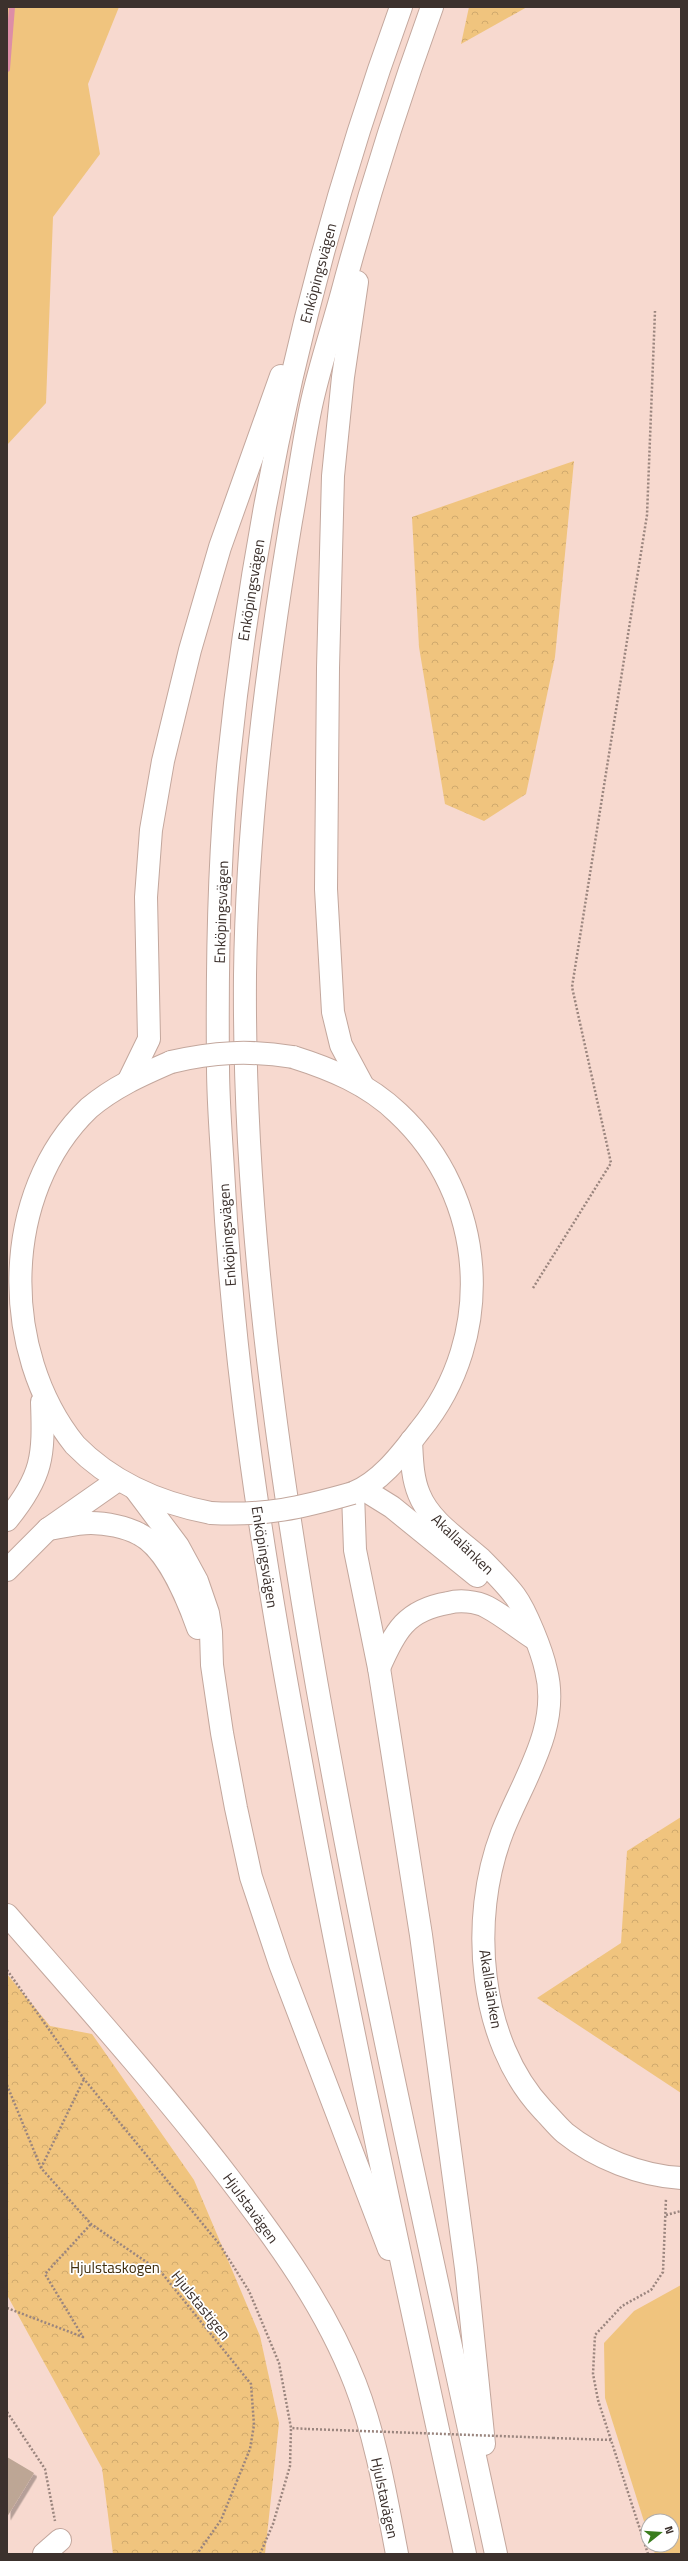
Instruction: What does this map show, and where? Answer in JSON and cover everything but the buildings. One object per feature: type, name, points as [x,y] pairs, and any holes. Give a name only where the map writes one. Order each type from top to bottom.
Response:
[{"type":"main road","name":"Enköpingsvägen","points":[[401,7],[346,170],[312,288],[266,498],[244,633],[228,772],[220,888],[218,1071],[226,1233],[239,1374],[259,1521],[314,1831],[412,2309]]},
{"type":"main road","name":"Enköpingsvägen","points":[[432,7],[374,177],[311,405],[284,566],[261,722],[251,848],[245,972],[246,1078],[251,1198],[274,1418],[300,1587],[342,1827],[394,2087],[495,2552]]},
{"type":"main road","points":[[363,1086],[341,1045],[333,1012],[330,981],[326,889],[328,676],[336,446],[343,377],[374,177]]},
{"type":"main road","points":[[129,1080],[149,1039],[146,897],[151,830],[163,761],[190,650],[220,547],[312,288]]},
{"type":"main road","points":[[127,1485],[185,1508],[211,1513],[249,1515],[287,1510],[358,1491],[397,1458],[430,1418],[446,1392],[458,1365],[467,1337],[473,1297],[472,1257],[463,1217],[449,1180],[428,1145],[398,1112],[363,1086],[329,1068],[293,1057],[262,1052],[232,1051],[201,1055],[171,1062],[129,1080],[88,1109],[62,1136],[40,1168],[27,1196],[13,1240],[9,1278],[12,1318],[20,1353],[42,1402],[75,1445],[127,1485],[178,1546],[197,1581],[210,1626],[212,1665],[236,1808],[251,1877],[280,1964],[412,2309],[465,2554]]},
{"type":"main road","points":[[7,1520],[35,1478],[42,1456],[42,1402]]},
{"type":"main road","name":"Akallalänken","points":[[411,1441],[413,1473],[420,1495],[435,1519],[483,1561],[515,1596],[535,1639],[547,1671],[549,1704],[541,1746],[501,1834],[486,1904],[483,1940],[486,1973],[496,2026],[513,2070],[533,2099],[564,2132],[596,2153],[624,2166],[666,2177],[681,2178]]},
{"type":"main road","points":[[7,1570],[48,1529],[127,1485]]},
{"type":"main road","points":[[358,1491],[355,1550],[379,1668],[421,1935],[465,2260],[495,2552]]},
{"type":"main road","name":"Akallalänken","points":[[358,1491],[392,1507],[468,1567],[503,1600],[535,1639]]},
{"type":"main road","points":[[48,1529],[91,1523],[117,1527],[139,1534],[151,1544],[182,1588],[212,1665]]},
{"type":"main road","points":[[379,1668],[391,1639],[407,1619],[429,1606],[458,1601],[486,1606],[535,1639]]},
{"type":"main road","name":"Hjulstavägen","points":[[7,1916],[118,2041],[196,2135],[260,2219],[302,2279],[329,2325],[356,2384],[375,2450],[397,2554]]},
{"type":"path","points":[[533,1288],[611,1163],[572,987],[647,515],[654,311]]},
{"type":"path","points":[[7,1970],[84,2079],[220,2245],[249,2291],[279,2363],[290,2428],[290,2466],[273,2524],[260,2554]]},
{"type":"path","points":[[40,2168],[84,2079]]},
{"type":"path","name":"Hjulstastigen","points":[[7,2085],[40,2168],[91,2224],[161,2272],[251,2384],[254,2425],[250,2449],[221,2520],[197,2554]]},
{"type":"path","points":[[648,2554],[598,2400],[593,2374],[595,2335],[622,2306],[651,2290],[663,2272],[666,2215],[681,2211]]},
{"type":"path","points":[[7,2308],[83,2337],[45,2274],[91,2224]]},
{"type":"path","points":[[7,2412],[45,2469],[52,2547]]},
{"type":"path","points":[[290,2428],[612,2440]]},
{"type":"green space","points":[[7,7],[119,7],[88,84],[100,154],[53,217],[46,403],[7,445]]},
{"type":"green space","points":[[469,7],[527,7],[461,44]]},
{"type":"green space","points":[[574,461],[555,657],[526,794],[484,821],[445,804],[419,647],[412,517]]},
{"type":"green space","points":[[681,1817],[681,2093],[537,1998],[621,1943],[627,1851]]},
{"type":"green space","name":"Hjulstaskogen","points":[[7,1974],[50,2026],[92,2034],[194,2180],[260,2336],[279,2423],[265,2554],[113,2554],[102,2468],[7,2295]]},
{"type":"green space","points":[[681,2285],[681,2554],[655,2554],[680,2553],[680,2513],[641,2513],[605,2398],[604,2343],[634,2311]]},
{"type":"waterway","points":[[7,69],[12,7]]}]
